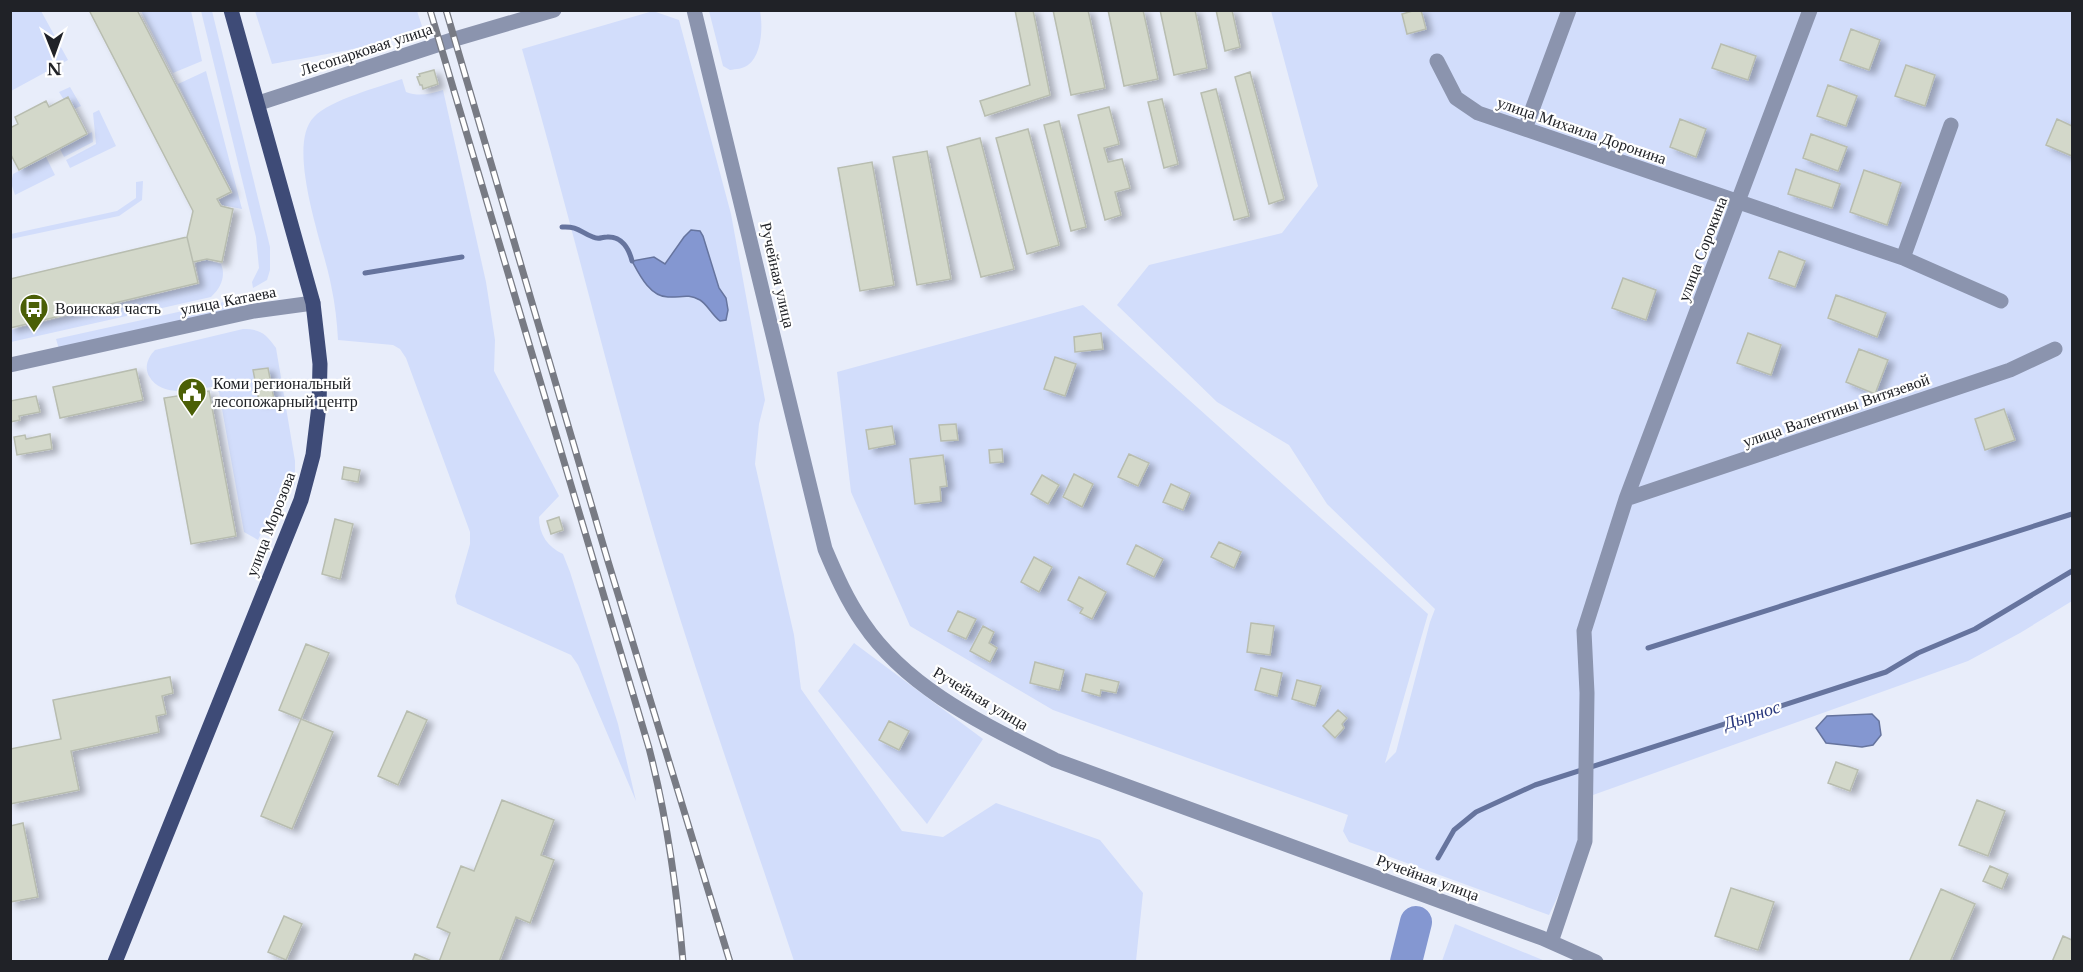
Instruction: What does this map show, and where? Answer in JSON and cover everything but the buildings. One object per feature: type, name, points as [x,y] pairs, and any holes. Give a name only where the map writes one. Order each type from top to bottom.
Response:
[{"type":"main road","name":"улица Морозова","points":[[115,962],[308,478],[317,429],[320,381],[319,346],[313,303],[231,10]]},
{"type":"street","name":"Лесопарковая улица","points":[[258,103],[555,10]]},
{"type":"street","name":"Ручейная улица","points":[[694,10],[825,549],[842,588],[864,624],[885,651],[910,675],[938,696],[998,731],[1055,760],[1551,942],[1596,962]]},
{"type":"street","points":[[1525,129],[1569,10]]},
{"type":"street","name":"улица Сорокина","points":[[1551,942],[1586,841],[1587,693],[1584,631],[1626,499],[1810,10]]},
{"type":"street","name":"улица Михаила Доронина","points":[[1437,61],[1456,98],[1478,113],[1903,258],[2001,300]]},
{"type":"street","points":[[1903,258],[1951,126]]},
{"type":"street","name":"улица Катаева","points":[[10,365],[254,311],[313,303]]},
{"type":"street","name":"улица Валентины Витязевой","points":[[1626,499],[2010,370],[2055,349]]},
{"type":"shaded area","points":[[11,10],[41,11],[68,60],[11,91]]},
{"type":"shaded area","points":[[141,11],[191,11],[202,61],[173,73]]},
{"type":"shaded area","points":[[201,11],[212,11],[270,247],[270,270],[267,280],[253,288],[252,282],[259,268],[256,237]]},
{"type":"shaded area","points":[[255,11],[417,11],[422,26],[413,32],[376,44],[272,64]]},
{"type":"shaded area","points":[[653,11],[679,20],[731,214],[765,400],[759,424],[755,464],[794,635],[801,689],[902,831],[943,837],[996,803],[1100,840],[1143,893],[1136,961],[794,961],[665,570],[522,49]]},
{"type":"shaded area","points":[[709,11],[760,11],[759,47],[748,65],[730,70],[723,66]]},
{"type":"shaded area","points":[[1271,11],[2072,11],[2072,601],[1968,661],[1579,800],[1578,839],[1565,881],[1549,915],[1349,842],[1343,831],[1348,815],[1053,710],[910,626],[851,492],[837,372],[1083,305],[1428,614],[1385,763],[1396,752],[1435,609],[1327,504],[1289,445],[1217,402],[1117,305],[1149,265],[1282,233],[1318,186]]},
{"type":"shaded area","points":[[206,71],[242,209],[222,205],[219,200],[233,193],[178,84]]},
{"type":"shaded area","points":[[402,79],[406,92],[411,94],[434,93],[443,90],[486,282],[495,340],[494,371],[559,496],[539,517],[541,529],[549,544],[563,554],[570,572],[618,724],[636,801],[578,665],[571,655],[457,604],[455,596],[470,544],[470,532],[406,358],[400,349],[393,345],[338,340],[336,312],[305,173],[303,150],[306,131],[314,117],[331,105]]},
{"type":"shaded area","points":[[70,87],[81,106],[74,109],[59,92]]},
{"type":"shaded area","points":[[99,110],[116,146],[70,168],[66,160],[96,144],[93,113]]},
{"type":"shaded area","points":[[92,132],[93,142],[64,157],[60,149]]},
{"type":"shaded area","points":[[46,157],[55,175],[15,195],[11,183],[13,174]]},
{"type":"shaded area","points":[[143,181],[142,200],[119,216],[11,239],[11,234],[117,211],[136,198],[136,182]]},
{"type":"shaded area","points":[[206,260],[221,264],[223,273],[222,282],[211,297],[11,342],[11,330],[200,284],[196,263]]},
{"type":"shaded area","points":[[246,297],[248,307],[59,349],[56,339]]},
{"type":"shaded area","points":[[243,329],[262,333],[276,348],[295,461],[295,484],[271,514],[258,540],[244,532],[219,392],[212,387],[186,391],[169,390],[154,383],[147,369],[149,359],[155,350]]},
{"type":"shaded area","points":[[854,643],[983,739],[927,824],[818,691]]},
{"type":"shaded area","points":[[1455,924],[1545,961],[1442,961]]},
{"type":"water","points":[[691,230],[700,231],[703,236],[719,288],[726,298],[728,310],[726,320],[720,321],[703,302],[695,298],[668,297],[656,293],[646,284],[632,261],[654,257],[665,264]]},
{"type":"water","points":[[1872,714],[1879,721],[1881,735],[1873,745],[1862,747],[1826,743],[1816,728],[1827,716]]},
{"type":"waterway","points":[[562,227],[575,228],[597,238],[617,239],[627,248],[632,261]]},
{"type":"waterway","points":[[365,273],[462,257]]},
{"type":"waterway","points":[[1648,648],[2072,514]]},
{"type":"waterway","name":"Дырнос","points":[[1438,858],[1454,830],[1476,812],[1535,785],[1886,672],[1918,653],[1975,629],[2072,571]]},
{"type":"waterway","name":"Дырнос","points":[[1406,962],[1416,922]]},
{"type":"railway","points":[[430,10],[649,748],[671,854],[683,962]]},
{"type":"railway","points":[[446,10],[607,558],[730,962]]},
{"type":"place","name":"Воинская часть","points":[[34,334]]},
{"type":"place","name":"Коми региональный лесопожарный центр","points":[[192,418]]}]
